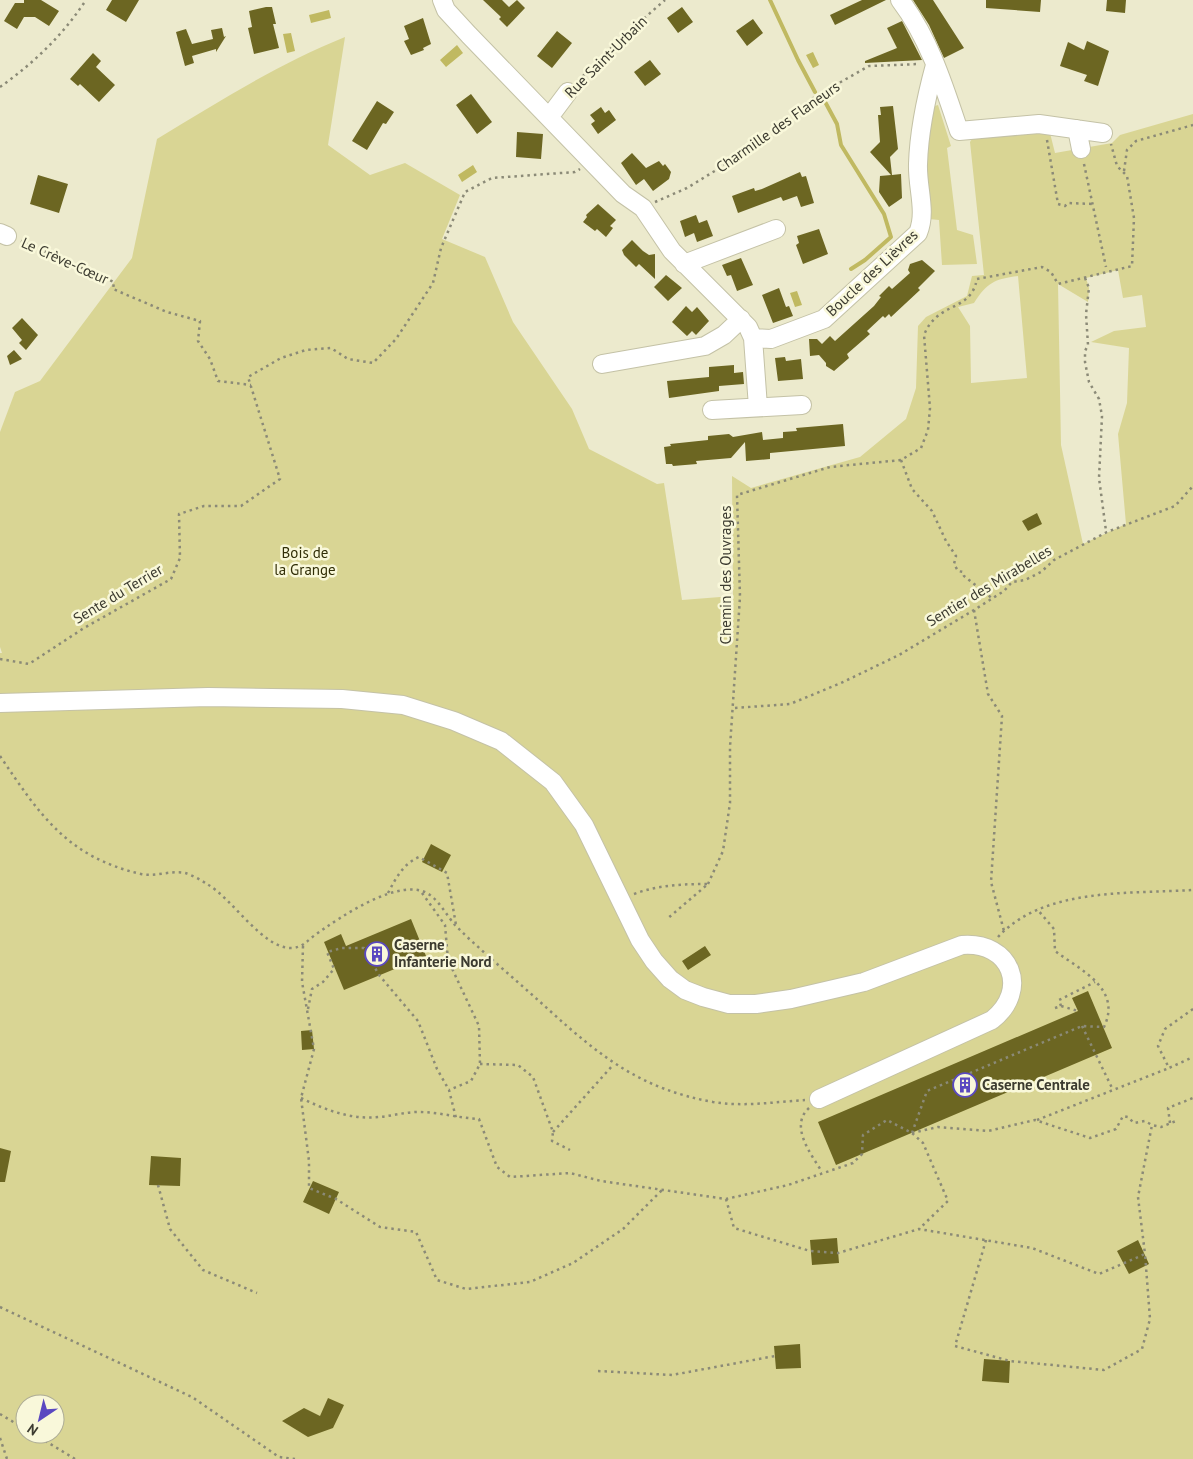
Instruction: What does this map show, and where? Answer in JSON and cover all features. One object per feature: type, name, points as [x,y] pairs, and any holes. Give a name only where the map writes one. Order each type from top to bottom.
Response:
[{"type":"street","points":[[442,0],[446,10],[468,35],[550,116],[624,194],[648,205],[672,251],[748,327],[753,338],[758,407]]},
{"type":"street","points":[[900,0],[914,18],[936,65],[959,132],[1039,124],[1103,133]]},
{"type":"street","name":"Boucle des Lièvres","points":[[753,338],[771,339],[824,319],[918,233],[922,222],[918,166],[920,130],[936,65]]},
{"type":"street","name":"Rue Saint-Urbain","points":[[550,116],[568,92]]},
{"type":"street","points":[[1077,129],[1082,149]]},
{"type":"street","points":[[684,264],[776,229]]},
{"type":"street","points":[[602,364],[705,346],[724,335],[741,318]]},
{"type":"street","points":[[712,410],[802,405]]},
{"type":"street","points":[[0,704],[208,697],[342,700],[403,705],[446,718],[502,741],[553,782],[584,825],[640,940],[654,962],[670,980],[685,990],[729,1004],[756,1004],[827,992],[864,982],[962,945],[976,944],[989,947],[1003,959],[1012,976],[1012,989],[1009,1001],[1002,1012],[992,1020],[819,1099]]},
{"type":"path","points":[[0,87],[44,52],[75,18],[86,0]]},
{"type":"path","name":"Rue Saint-Urbain","points":[[568,92],[618,41],[664,0]]},
{"type":"path","name":"Charmille des Flaneurs","points":[[648,205],[687,188],[731,161],[816,96],[870,66],[914,63],[936,65]]},
{"type":"path","points":[[1124,171],[1126,150],[1136,141],[1193,126]]},
{"type":"path","points":[[1103,133],[1111,143],[1117,166],[1127,176],[1134,218],[1132,266],[1085,278],[1089,288],[1086,314],[1088,345],[1085,351],[1085,362],[1089,382],[1099,399],[1102,416],[1099,478],[1107,532]]},
{"type":"path","points":[[1046,139],[1058,204],[1065,206],[1068,203],[1093,204]]},
{"type":"path","points":[[1082,149],[1106,267]]},
{"type":"path","points":[[251,385],[248,377],[281,358],[306,350],[331,348],[348,359],[373,363],[396,339],[434,282],[444,240],[465,192],[492,178],[575,172],[592,162]]},
{"type":"path","name":"Le Crève-Cœur","points":[[4,235],[114,282],[113,289],[167,312],[200,322],[198,341],[210,359],[218,381],[251,385]]},
{"type":"path","name":"Chemin des Ouvrages","points":[[708,884],[723,851],[730,803],[730,747],[740,597],[737,496],[830,467],[901,460],[921,448],[928,430],[930,408],[924,335],[928,326],[941,312],[969,299],[977,281],[1042,267],[1051,272],[1058,284],[1085,278]]},
{"type":"path","name":"Sente du Terrier","points":[[0,658],[29,664],[84,628],[171,579],[180,558],[179,514],[204,506],[241,506],[280,480],[251,385]]},
{"type":"path","points":[[901,460],[912,490],[932,511],[946,542],[956,556],[954,564],[958,571],[963,572],[964,576],[972,584],[993,599]]},
{"type":"path","name":"Sentier des Mirabelles","points":[[734,708],[790,704],[841,683],[899,655],[993,599],[1012,582],[1025,580],[1041,572],[1054,560],[1107,532],[1175,506],[1193,486]]},
{"type":"path","points":[[974,610],[988,694],[1002,716],[991,882],[1004,931]]},
{"type":"path","points":[[0,756],[34,806],[64,839],[115,867],[145,875],[185,873],[207,884],[226,897],[270,942],[289,948],[303,946],[314,935],[387,893],[408,890],[421,892],[430,895],[456,926],[578,1038],[613,1064],[644,1081],[713,1102],[774,1104],[819,1099]]},
{"type":"path","points":[[387,893],[400,871],[410,861],[419,857],[447,873],[456,926]]},
{"type":"path","points":[[621,899],[650,888],[708,884]]},
{"type":"path","points":[[667,920],[708,884]]},
{"type":"path","points":[[989,947],[1004,931],[1052,902],[1074,898],[1193,890]]},
{"type":"path","points":[[421,892],[445,925],[448,960],[479,1026],[480,1064],[471,1081],[449,1090]]},
{"type":"path","points":[[912,1133],[927,1091],[1082,1026],[1104,1027],[1110,1014],[1109,1001],[1096,982],[1055,951],[1054,929],[1037,910]]},
{"type":"path","points":[[303,946],[302,982],[314,1049],[301,1098],[309,1161],[309,1188],[336,1199],[380,1227],[416,1232],[437,1280],[466,1289],[530,1282],[573,1263],[623,1229],[662,1190]]},
{"type":"path","points":[[308,1010],[312,990],[334,970],[327,952],[342,948],[364,948],[379,975],[418,1020],[437,1069],[449,1090],[456,1118]]},
{"type":"path","points":[[1061,1006],[1059,1000],[1096,982]]},
{"type":"path","points":[[1055,1008],[1061,1006],[1078,1011]]},
{"type":"path","points":[[1169,1068],[1158,1046],[1166,1029],[1193,1009]]},
{"type":"path","points":[[1082,1026],[1113,1090]]},
{"type":"path","points":[[912,1133],[938,1127],[988,1131],[1035,1120],[1193,1057]]},
{"type":"path","points":[[480,1064],[518,1065],[533,1077],[553,1132],[552,1141],[570,1150]]},
{"type":"path","points":[[553,1132],[613,1064]]},
{"type":"path","points":[[301,1098],[336,1114],[377,1118],[414,1112],[435,1112],[456,1118],[479,1119],[498,1167],[510,1177],[570,1173],[601,1180],[726,1199],[788,1185],[853,1163],[862,1154],[863,1135],[887,1120],[912,1133],[923,1143],[948,1201],[919,1228],[838,1252],[810,1251],[734,1228],[726,1199]]},
{"type":"path","points":[[1170,1123],[1168,1108],[1193,1098]]},
{"type":"path","points":[[819,1099],[803,1113],[800,1125],[807,1148],[822,1172]]},
{"type":"path","points":[[1035,1120],[1090,1138],[1116,1129],[1123,1116],[1128,1117],[1134,1123],[1145,1122],[1161,1127],[1176,1120]]},
{"type":"path","points":[[986,1240],[956,1346],[1010,1361],[1104,1370],[1142,1349],[1150,1319],[1138,1197],[1152,1125]]},
{"type":"path","points":[[158,1185],[170,1229],[203,1270],[257,1293]]},
{"type":"path","points":[[919,1228],[1032,1248],[1099,1274],[1145,1254]]},
{"type":"path","points":[[0,1307],[192,1397],[279,1457],[295,1459]]},
{"type":"path","points":[[598,1371],[672,1375],[775,1356]]},
{"type":"path","points":[[0,1414],[15,1423]]},
{"type":"path","points":[[0,1438],[7,1459]]},
{"type":"path","points":[[50,1444],[75,1459]]},
{"type":"green space","name":"Bois de la Grange","points":[[345,37],[328,145],[370,175],[405,163],[460,195],[442,239],[485,257],[513,322],[572,409],[589,449],[657,484],[664,483],[682,600],[733,596],[732,476],[751,488],[860,457],[906,419],[916,388],[918,326],[926,317],[967,296],[972,276],[984,275],[970,142],[976,133],[1039,127],[1050,133],[1055,153],[1112,143],[1120,135],[1193,114],[1193,1459],[0,1459],[0,653],[2,653],[0,647],[0,432],[15,392],[40,381],[132,258],[157,139],[249,84],[296,59]],"holes":[[[1118,270],[1123,298],[1142,295],[1146,327],[1114,331],[1091,342],[1129,348],[1127,403],[1118,434],[1126,524],[1083,544],[1061,445],[1058,284],[1088,302],[1089,288],[1086,278]],[[1018,276],[1027,378],[971,383],[970,326],[958,307],[974,303],[987,286],[992,283]]]},
{"type":"green space","points":[[938,105],[951,146],[947,148],[957,230],[973,235],[977,264],[942,265],[939,220],[929,219],[924,166],[928,108]]},
{"type":"shaded area","points":[[329,10],[331,18],[311,23],[309,15]]},
{"type":"shaded area","points":[[291,33],[295,51],[287,53],[283,34]]},
{"type":"shaded area","points":[[457,45],[463,53],[446,67],[440,60]]},
{"type":"shaded area","points":[[813,52],[819,65],[813,68],[806,55]]},
{"type":"shaded area","points":[[473,165],[477,172],[462,182],[458,175]]},
{"type":"shaded area","points":[[797,291],[802,305],[795,307],[790,293]]},
{"type":"building","points":[[24,0],[41,0],[59,11],[49,26],[35,17],[24,17],[17,29],[4,21],[15,3],[24,3]]},
{"type":"building","points":[[112,0],[139,0],[126,22],[106,10]]},
{"type":"building","points":[[483,0],[502,0],[509,7],[517,0],[525,8],[507,27],[499,19],[501,17]]},
{"type":"building","points":[[862,0],[886,0],[835,25],[830,15]]},
{"type":"building","points":[[913,0],[933,0],[964,48],[944,58],[929,25]]},
{"type":"building","points":[[986,0],[1041,0],[1040,12],[986,8]]},
{"type":"building","points":[[1107,0],[1126,0],[1125,13],[1106,11]]},
{"type":"building","points":[[272,7],[276,24],[273,24],[279,48],[254,54],[248,28],[252,27],[249,11]]},
{"type":"building","points":[[682,7],[693,22],[678,33],[667,18]]},
{"type":"building","points":[[423,18],[431,44],[423,48],[424,50],[411,55],[404,41],[409,39],[404,26]]},
{"type":"building","points":[[753,19],[763,33],[747,46],[736,31]]},
{"type":"building","points":[[902,21],[922,60],[865,63],[865,61],[897,48],[887,28]]},
{"type":"building","points":[[222,28],[224,37],[226,36],[216,52],[216,49],[192,56],[194,63],[185,66],[176,32],[186,29],[192,44],[213,39],[211,30]]},
{"type":"building","points":[[557,31],[572,43],[552,68],[537,56]]},
{"type":"building","points":[[1087,41],[1109,51],[1098,86],[1084,81],[1087,75],[1060,66],[1068,42],[1084,50]]},
{"type":"building","points":[[93,53],[101,61],[96,67],[115,85],[99,102],[80,84],[78,86],[70,79]]},
{"type":"building","points":[[650,60],[661,74],[645,86],[634,72]]},
{"type":"building","points":[[471,94],[492,122],[477,134],[456,105]]},
{"type":"building","points":[[377,101],[394,112],[386,124],[383,123],[367,150],[352,141]]},
{"type":"building","points":[[893,106],[898,149],[890,157],[892,175],[901,174],[902,198],[889,207],[879,192],[880,176],[891,175],[870,152],[880,142],[878,115],[881,115],[880,107]]},
{"type":"building","points":[[601,107],[605,113],[609,110],[616,120],[598,134],[591,124],[595,121],[590,115]]},
{"type":"building","points":[[517,132],[543,134],[541,159],[516,157]]},
{"type":"building","points":[[632,153],[646,168],[659,161],[663,166],[665,164],[671,172],[669,179],[653,191],[644,179],[636,185],[621,163]]},
{"type":"building","points":[[800,172],[802,177],[806,176],[814,203],[801,207],[797,196],[783,201],[781,197],[738,213],[732,196],[754,188],[755,191],[762,189]]},
{"type":"building","points":[[38,175],[68,184],[59,213],[30,204]]},
{"type":"building","points":[[598,204],[616,220],[610,226],[613,228],[606,237],[597,229],[595,231],[583,222],[587,217],[586,215]]},
{"type":"building","points":[[696,215],[699,223],[707,220],[713,236],[697,242],[694,233],[685,237],[680,221]]},
{"type":"building","points":[[819,229],[828,254],[803,264],[796,245],[799,243],[797,236]]},
{"type":"building","points":[[632,240],[649,255],[655,254],[655,279],[639,264],[636,267],[624,255],[622,250]]},
{"type":"building","points":[[741,258],[753,285],[737,291],[731,275],[727,276],[722,265]]},
{"type":"building","points":[[922,260],[935,271],[918,288],[920,290],[891,317],[889,314],[885,318],[883,316],[867,331],[870,334],[847,354],[849,358],[834,371],[826,366],[826,363],[819,355],[810,356],[809,339],[817,339],[822,344],[830,336],[835,341],[874,306],[881,297],[879,296],[889,286],[892,289],[910,273],[908,270],[910,264]]},
{"type":"building","points":[[666,275],[682,288],[668,301],[654,287]]},
{"type":"building","points":[[779,288],[786,307],[789,306],[793,316],[773,323],[762,295]]},
{"type":"building","points":[[686,306],[692,312],[697,307],[709,321],[696,335],[692,331],[687,336],[672,322]]},
{"type":"building","points":[[22,318],[38,335],[26,350],[19,343],[22,340],[12,328]]},
{"type":"building","points":[[14,350],[22,359],[10,365],[7,356]]},
{"type":"building","points":[[785,357],[786,361],[801,359],[803,379],[778,381],[775,358]]},
{"type":"building","points":[[734,365],[734,373],[743,372],[744,384],[719,386],[719,391],[669,398],[667,381],[709,377],[709,367]]},
{"type":"building","points":[[843,424],[845,446],[770,453],[770,459],[746,461],[745,442],[731,458],[696,461],[697,464],[673,466],[672,464],[666,464],[664,447],[671,446],[670,444],[708,440],[708,436],[729,434],[733,437],[762,432],[763,440],[783,438],[783,432],[797,431],[796,428]]},
{"type":"building","points":[[1037,513],[1042,524],[1028,531],[1022,521]]},
{"type":"building","points":[[431,844],[451,855],[442,872],[422,862]]},
{"type":"building","name":"Caserne Infanterie Nord","points":[[411,919],[426,956],[344,990],[324,942],[341,934],[346,946]]},
{"type":"building","points":[[705,946],[711,955],[688,970],[682,961]]},
{"type":"building","name":"Caserne Centrale","points":[[1088,991],[1112,1048],[836,1165],[818,1122],[1078,1011],[1072,998]]},
{"type":"building","points":[[312,1030],[314,1049],[302,1050],[301,1031]]},
{"type":"building","points":[[0,1148],[11,1151],[5,1182],[0,1182]]},
{"type":"building","points":[[151,1156],[181,1158],[180,1186],[149,1185]]},
{"type":"building","points":[[313,1181],[339,1192],[329,1214],[303,1202]]},
{"type":"building","points":[[837,1238],[839,1263],[812,1265],[810,1240]]},
{"type":"building","points":[[1138,1240],[1149,1264],[1129,1274],[1117,1251]]},
{"type":"building","points":[[800,1344],[801,1368],[776,1369],[774,1346]]},
{"type":"building","points":[[984,1359],[1010,1361],[1009,1383],[982,1381]]},
{"type":"building","points":[[328,1398],[344,1405],[333,1428],[308,1437],[282,1421],[304,1408],[320,1416]]},
{"type":"waterway","points":[[770,0],[815,92]]},
{"type":"waterway","points":[[823,98],[837,124],[841,145],[884,214],[891,237],[865,260],[851,269]]},
{"type":"place","name":"Caserne Infanterie Nord","points":[[377,954]]},
{"type":"place","name":"Caserne Centrale","points":[[965,1085]]}]
